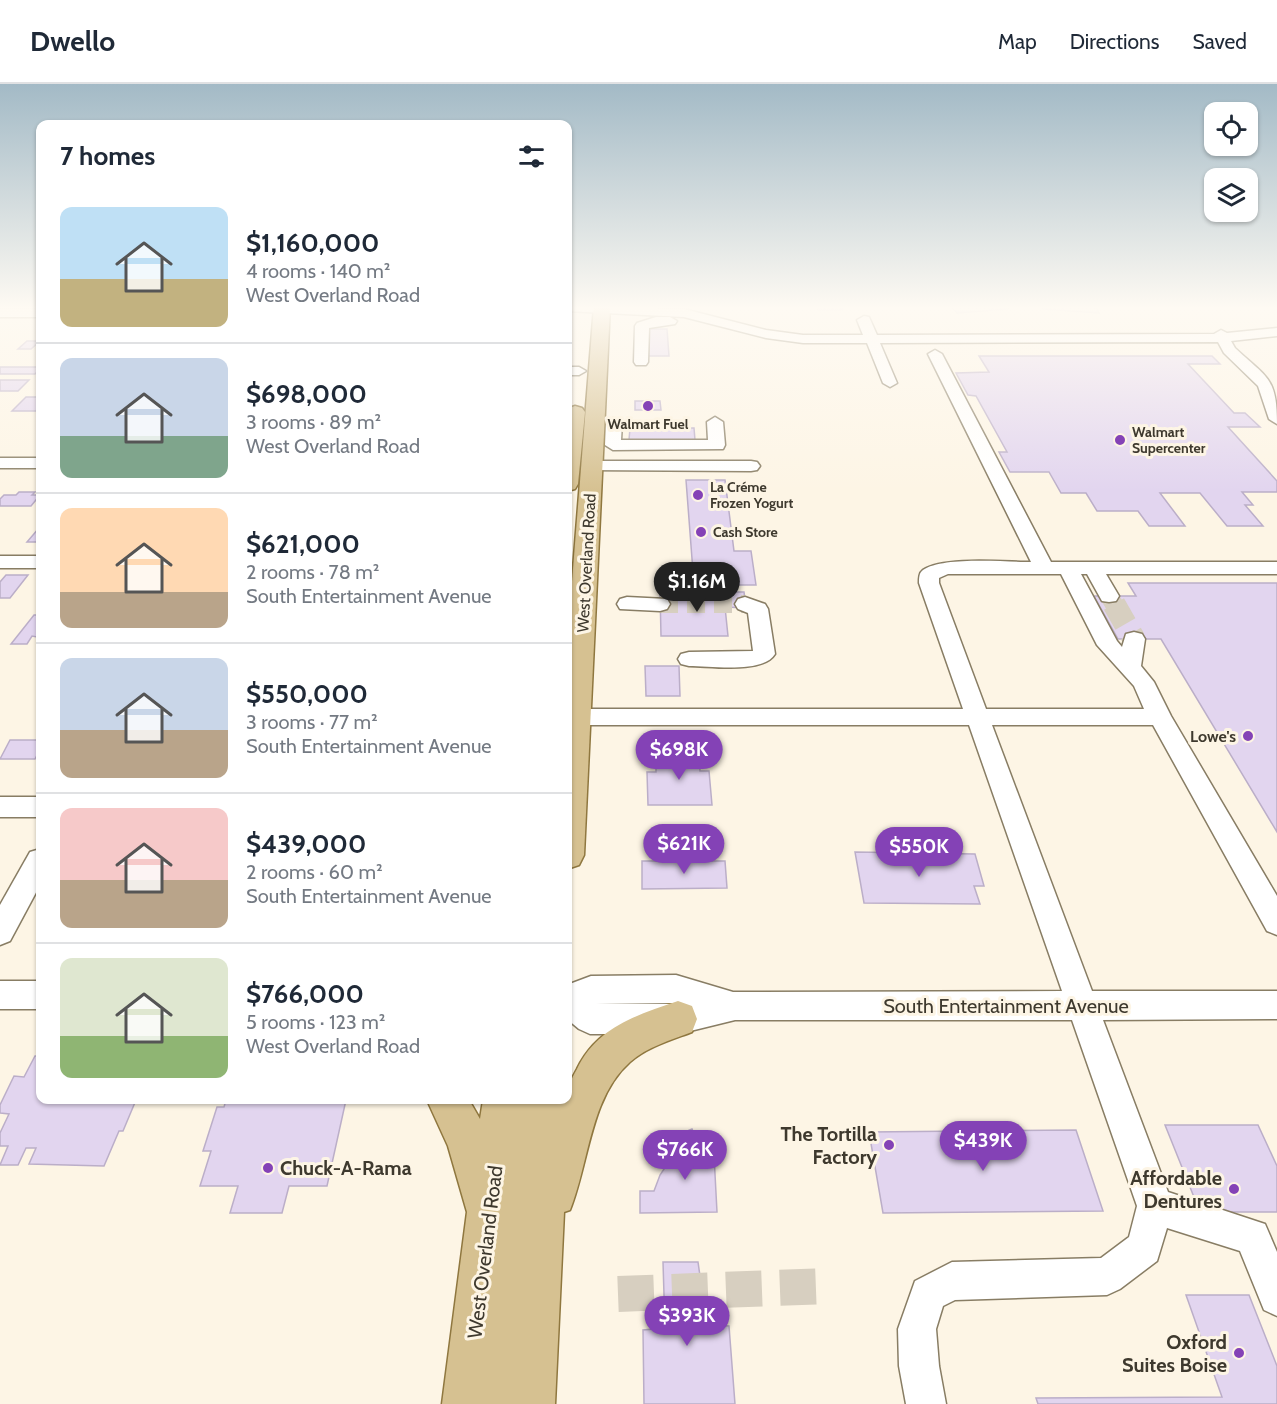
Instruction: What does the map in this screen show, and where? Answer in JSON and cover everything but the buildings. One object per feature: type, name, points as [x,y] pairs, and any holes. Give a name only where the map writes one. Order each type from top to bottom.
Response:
[{"type":"main road","name":"West Overland Road","points":[[572,714],[587,562],[573,471],[589,368]]},
{"type":"main road","points":[[573,371],[575,409],[583,422],[580,459],[573,471]]},
{"type":"main road","points":[[572,587],[585,590]]},
{"type":"main road","points":[[540,1237],[591,1079],[614,1050],[637,1034],[678,1019]]},
{"type":"main road","points":[[449,1104],[468,1140],[490,1217]]},
{"type":"main road","name":"West Overland Road","points":[[467,1404],[503,1104]]},
{"type":"main road","points":[[495,1404],[525,1104]]},
{"type":"main road","points":[[530,1404],[549,1104]]},
{"type":"street","points":[[884,368],[890,383]]},
{"type":"street","points":[[943,368],[1068,568],[1108,645],[1143,682],[1160,717],[1277,922]]},
{"type":"street","points":[[1250,368],[1265,384],[1277,419]]},
{"type":"street","points":[[614,423],[613,445],[717,445],[715,422]]},
{"type":"street","points":[[667,445],[668,466]]},
{"type":"street","points":[[0,463],[36,463]]},
{"type":"street","points":[[573,471],[668,466],[751,466]]},
{"type":"street","points":[[0,562],[36,562]]},
{"type":"street","points":[[926,1404],[919,1366],[917,1329],[928,1294],[952,1281],[1107,1276],[1144,1248],[1155,1206],[929,583],[929,575],[945,568],[1277,568]]},
{"type":"street","points":[[1068,568],[1109,596]]},
{"type":"street","points":[[627,604],[660,604]]},
{"type":"street","points":[[689,659],[756,659],[762,656],[764,654],[758,609],[745,604]]},
{"type":"street","points":[[1130,668],[1134,639]]},
{"type":"street","points":[[572,714],[1160,717]]},
{"type":"street","points":[[0,807],[36,807]]},
{"type":"street","points":[[0,932],[36,867]]},
{"type":"street","name":"South Entertainment Avenue","points":[[572,998],[591,990],[676,989],[735,1006]]},
{"type":"street","points":[[0,995],[36,995]]},
{"type":"street","name":"South Entertainment Avenue","points":[[572,1004],[590,1019],[678,1019],[735,1006],[1277,1005]]},
{"type":"street","points":[[1155,1206],[1252,1237],[1277,1298]]},
{"type":"tunnel","points":[[1109,596],[1115,606]]},
{"type":"tunnel","points":[[660,604],[745,604]]},
{"type":"tunnel","points":[[1114,604],[1134,639]]},
{"type":"tunnel","points":[[618,1294],[826,1286]]},
{"type":"place","name":"Walmart Fuel","points":[[648,406]]},
{"type":"place","name":"Walmart Supercenter","points":[[1120,440]]},
{"type":"place","name":"La Créme Frozen Yogurt","points":[[698,495]]},
{"type":"place","name":"Cash Store","points":[[701,532]]},
{"type":"place","name":"Lowe's","points":[[1248,736]]},
{"type":"place","name":"The Tortilla Factory","points":[[889,1145]]},
{"type":"place","name":"Chuck-A-Rama","points":[[268,1168]]},
{"type":"place","name":"Affordable Dentures","points":[[1234,1189]]},
{"type":"place","name":"Oxford Suites Boise","points":[[1239,1353]]}]
